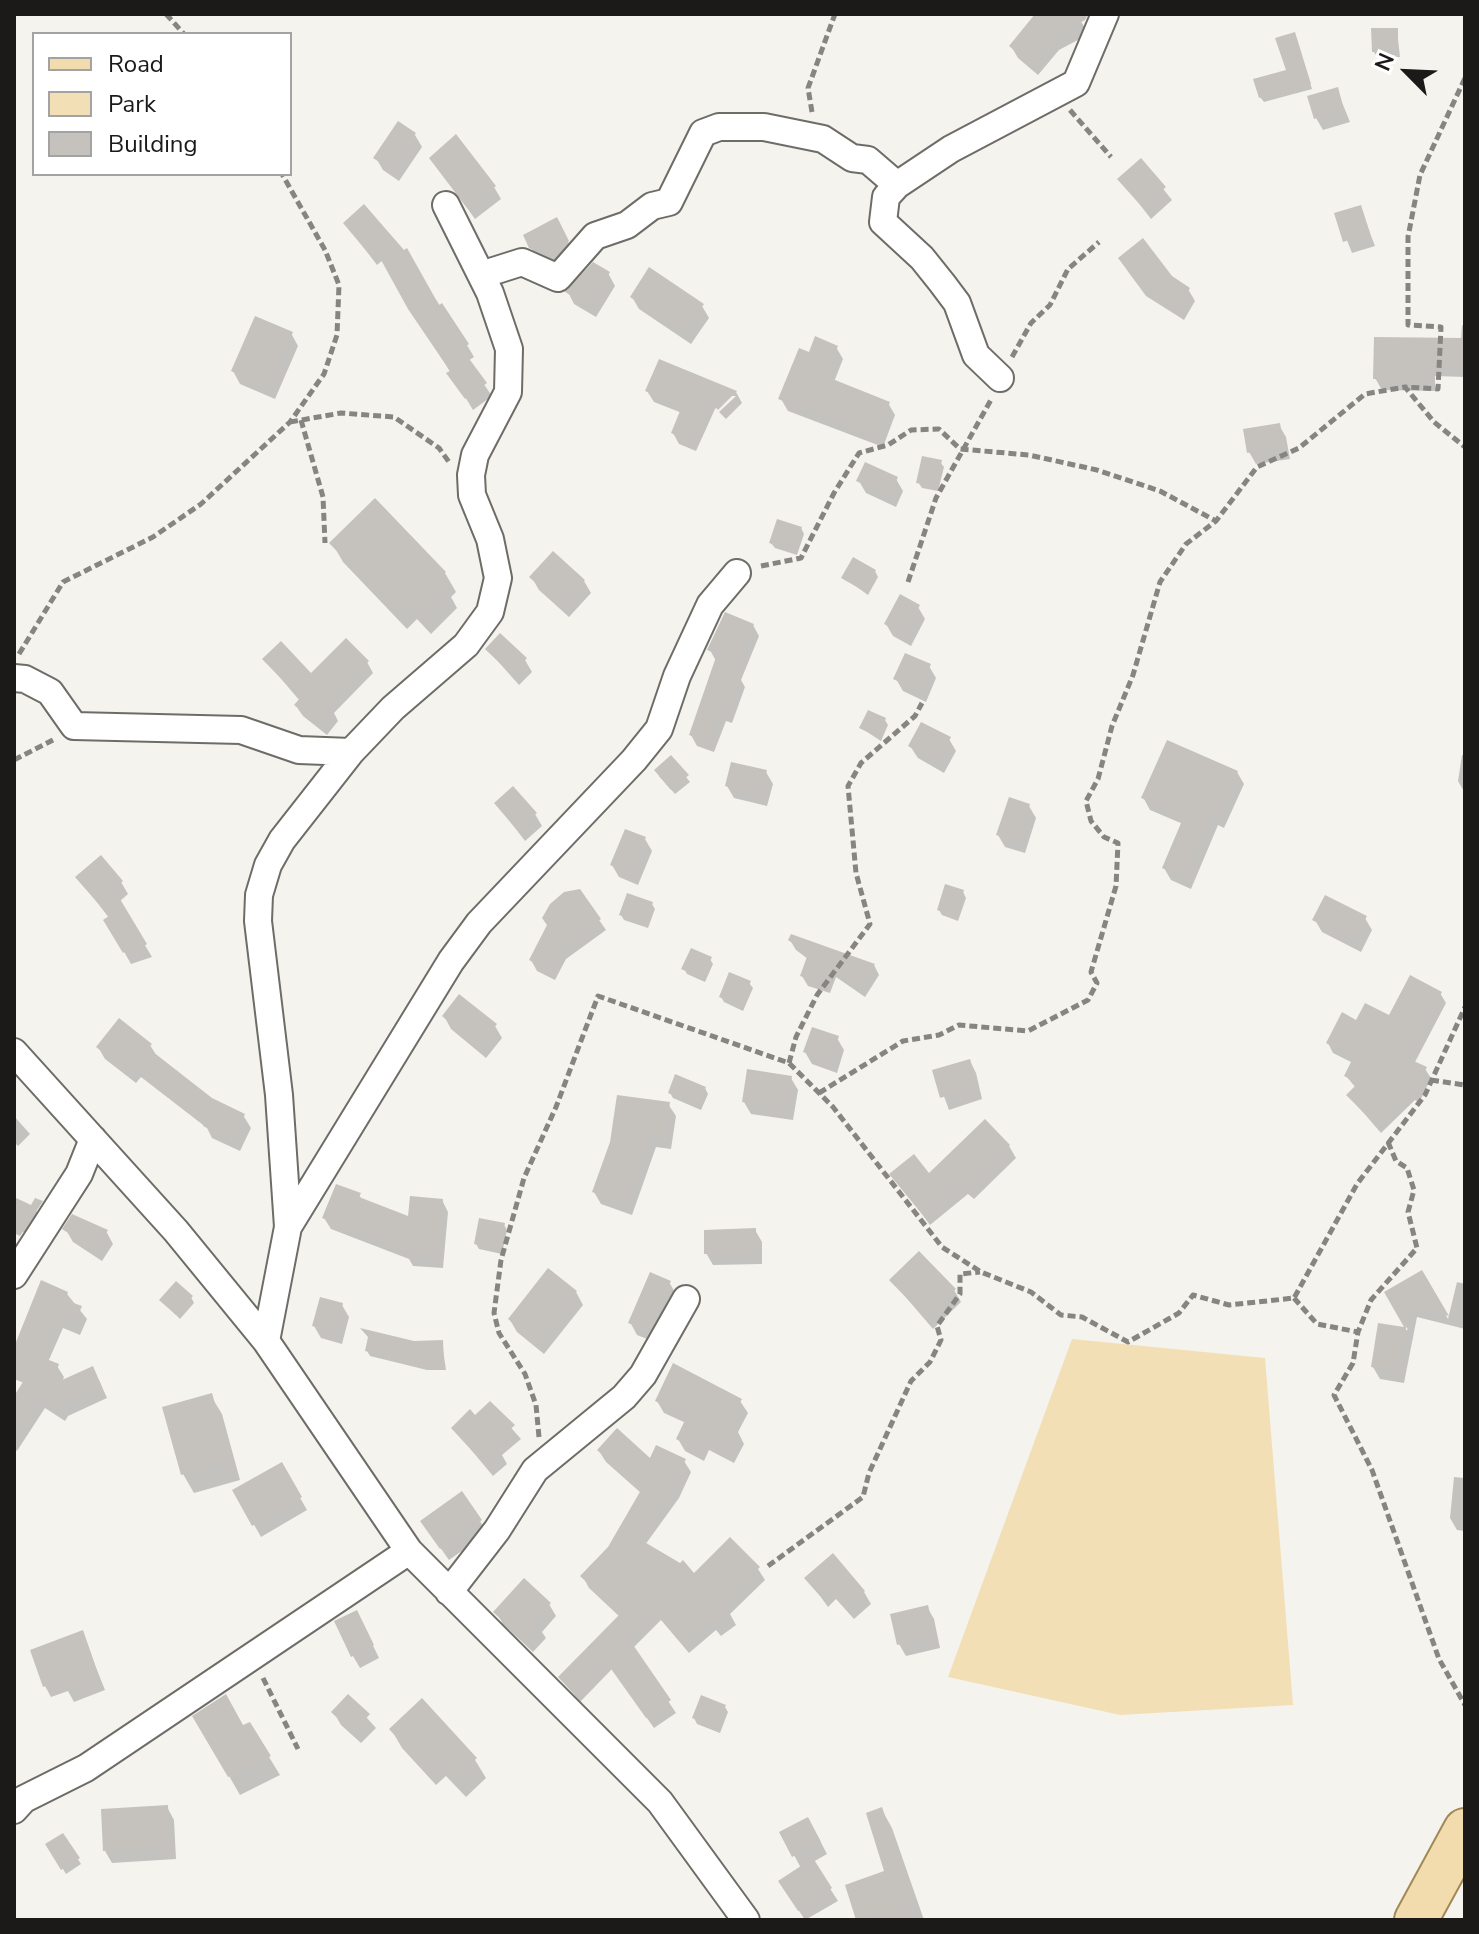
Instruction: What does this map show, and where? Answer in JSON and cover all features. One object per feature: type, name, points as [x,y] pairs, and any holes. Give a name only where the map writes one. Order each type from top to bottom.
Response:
[{"type":"main road","points":[[1416,1920],[1465,1830]]},
{"type":"street","points":[[1000,378],[976,355],[957,303],[942,283],[922,258],[883,222],[886,197],[897,185],[991,125],[1076,83],[1105,14]]},
{"type":"street","points":[[481,275],[522,262],[558,278],[595,236],[627,225],[652,206],[669,202],[703,133],[741,126],[822,139],[852,158],[868,160],[897,185]]},
{"type":"street","points":[[266,1341],[288,1227],[279,1095],[258,921],[259,895],[268,865],[282,840],[351,752],[393,708],[466,645],[490,612],[498,578],[490,539],[472,495],[475,455],[508,392],[511,371],[502,321],[446,205]]},
{"type":"street","points":[[288,1227],[451,961],[479,923],[634,760],[659,729],[677,676],[710,605],[737,573]]},
{"type":"street","points":[[14,678],[25,679],[50,692],[74,726],[241,730],[299,750],[351,752]]},
{"type":"street","points":[[14,1052],[176,1231],[266,1341],[409,1551],[660,1802],[746,1920]]},
{"type":"street","points":[[14,1275],[79,1174],[93,1139]]},
{"type":"street","points":[[449,1592],[497,1530],[535,1470],[624,1397],[643,1375],[686,1299]]},
{"type":"street","points":[[14,1810],[24,1799],[86,1768],[409,1551]]},
{"type":"path","points":[[166,14],[182,32]]},
{"type":"path","points":[[822,139],[812,116],[808,88],[835,14]]},
{"type":"path","points":[[819,1093],[903,1041],[939,1035],[959,1025],[1028,1031],[1088,1000],[1097,983],[1091,972],[1116,886],[1118,843],[1104,837],[1091,821],[1086,801],[1098,779],[1112,726],[1133,675],[1160,582],[1186,544],[1216,521],[1257,467],[1299,448],[1365,394],[1405,387],[1438,389],[1441,327],[1408,325],[1408,237],[1420,175],[1465,78]]},
{"type":"path","points":[[1060,92],[1074,116],[1111,157]]},
{"type":"path","points":[[14,662],[63,582],[153,537],[201,504],[290,422],[324,374],[337,335],[339,285],[325,250],[283,176]]},
{"type":"path","points":[[1405,387],[1434,422],[1465,447]]},
{"type":"path","points":[[290,422],[341,413],[394,417],[439,448],[472,495]]},
{"type":"path","points":[[301,420],[323,497],[325,543]]},
{"type":"path","points":[[737,573],[778,560],[801,558],[834,493],[859,453],[888,445],[911,430],[939,429],[960,449],[1029,455],[1097,470],[1160,491],[1216,521]]},
{"type":"path","points":[[789,1063],[796,1037],[813,1002],[870,924],[854,859],[848,786],[861,763],[915,716],[922,703]]},
{"type":"path","points":[[14,760],[74,726]]},
{"type":"path","points":[[535,1470],[539,1439],[536,1405],[525,1374],[499,1333],[494,1313],[501,1260],[524,1178],[556,1107],[598,996],[789,1063],[819,1093],[942,1247],[981,1272],[1031,1292],[1061,1315],[1082,1317],[1128,1342],[1179,1313],[1193,1295],[1229,1305],[1294,1298]]},
{"type":"path","points":[[1294,1298],[1357,1184],[1425,1095],[1465,1007]]},
{"type":"path","points":[[1431,1080],[1465,1085]]},
{"type":"path","points":[[1388,1142],[1396,1161],[1407,1168],[1414,1190],[1408,1212],[1417,1248],[1371,1300],[1358,1332],[1353,1363],[1334,1395],[1372,1470],[1439,1659],[1465,1705]]},
{"type":"path","points":[[768,1566],[863,1497],[869,1473],[911,1381],[930,1362],[941,1340],[937,1326],[960,1294],[960,1274],[981,1272]]},
{"type":"path","points":[[1294,1298],[1317,1324],[1358,1332]]},
{"type":"path","points":[[251,1655],[298,1749]]},
{"type":"green space","points":[[1072,1339],[1265,1358],[1293,1705],[1120,1715],[948,1677]]},
{"type":"building","points":[[1035,14],[1088,14],[1085,20],[1053,38],[1031,64],[1009,46]]},
{"type":"building","points":[[1371,28],[1398,28],[1398,52],[1372,52]]},
{"type":"building","points":[[1295,32],[1311,84],[1259,98],[1253,79],[1286,70],[1275,38]]},
{"type":"building","points":[[1338,87],[1344,110],[1314,119],[1307,96]]},
{"type":"building","points":[[398,121],[416,133],[392,170],[373,158]]},
{"type":"building","points":[[456,134],[496,186],[467,208],[429,158]]},
{"type":"building","points":[[1141,158],[1166,187],[1143,208],[1117,179]]},
{"type":"building","points":[[364,204],[404,250],[407,248],[439,305],[442,303],[469,344],[462,349],[487,383],[465,399],[446,373],[450,371],[408,309],[375,249],[369,254],[343,223]]},
{"type":"building","points":[[1361,205],[1370,233],[1343,242],[1334,213]]},
{"type":"building","points":[[557,217],[569,241],[566,245],[545,255],[529,248],[523,235]]},
{"type":"building","points":[[1143,238],[1172,276],[1190,288],[1177,309],[1139,286],[1118,258]]},
{"type":"building","points":[[593,262],[610,272],[589,306],[565,292]]},
{"type":"building","points":[[649,267],[704,304],[684,333],[630,297]]},
{"type":"building","points":[[255,316],[293,332],[268,388],[231,371]]},
{"type":"building","points":[[815,336],[838,346],[825,376],[890,402],[876,436],[778,399],[799,348],[809,352]]},
{"type":"building","points":[[1374,337],[1465,338],[1465,366],[1430,364],[1429,379],[1373,379]]},
{"type":"building","points":[[659,359],[737,391],[718,410],[709,400],[690,442],[671,433],[682,406],[645,391]]},
{"type":"building","points":[[1280,423],[1284,447],[1247,453],[1243,429]]},
{"type":"building","points":[[922,456],[942,460],[936,487],[916,483]]},
{"type":"building","points":[[865,462],[898,477],[889,496],[856,481]]},
{"type":"building","points":[[375,498],[446,572],[439,579],[448,588],[419,616],[405,602],[395,611],[329,543]]},
{"type":"building","points":[[777,519],[802,527],[794,551],[769,543]]},
{"type":"building","points":[[553,551],[585,580],[562,606],[529,577]]},
{"type":"building","points":[[853,557],[876,570],[864,591],[841,578]]},
{"type":"building","points":[[900,594],[920,605],[904,635],[884,624]]},
{"type":"building","points":[[725,612],[754,624],[734,672],[740,675],[726,713],[720,711],[708,742],[689,735],[717,654],[707,650]]},
{"type":"building","points":[[500,633],[527,658],[512,675],[485,649]]},
{"type":"building","points":[[346,638],[369,661],[327,703],[333,709],[320,726],[294,705],[300,698],[262,659],[281,641],[311,673]]},
{"type":"building","points":[[905,653],[931,664],[919,691],[893,679]]},
{"type":"building","points":[[868,710],[886,718],[878,737],[859,728]]},
{"type":"building","points":[[921,722],[951,737],[937,762],[908,746]]},
{"type":"building","points":[[1167,740],[1238,771],[1217,817],[1211,814],[1184,878],[1162,868],[1184,816],[1141,798]]},
{"type":"building","points":[[671,755],[689,775],[671,790],[654,770]]},
{"type":"building","points":[[731,762],[767,770],[761,795],[725,786]]},
{"type":"building","points":[[513,786],[537,813],[517,830],[494,803]]},
{"type":"building","points":[[1009,797],[1030,804],[1018,842],[996,835]]},
{"type":"building","points":[[625,829],[646,837],[631,874],[610,865]]},
{"type":"building","points":[[101,855],[123,881],[114,889],[147,944],[138,950],[134,946],[123,953],[103,920],[109,916],[75,877]]},
{"type":"building","points":[[945,884],[964,890],[955,917],[937,910]]},
{"type":"building","points":[[580,889],[601,919],[560,949],[549,971],[529,960],[547,925],[542,918],[550,904],[564,892]]},
{"type":"building","points":[[627,893],[653,902],[646,924],[619,915]]},
{"type":"building","points":[[1325,895],[1367,916],[1354,941],[1312,920]]},
{"type":"building","points":[[791,934],[875,964],[859,988],[830,969],[825,984],[800,976],[808,954],[788,940]]},
{"type":"building","points":[[691,948],[712,957],[702,978],[681,969]]},
{"type":"building","points":[[729,972],[751,981],[740,1006],[719,997]]},
{"type":"building","points":[[1410,975],[1442,992],[1407,1058],[1427,1067],[1414,1094],[1409,1092],[1375,1124],[1346,1095],[1358,1083],[1344,1076],[1353,1058],[1326,1043],[1342,1012],[1356,1020],[1365,1003],[1389,1015]]},
{"type":"building","points":[[459,994],[497,1024],[478,1048],[442,1016]]},
{"type":"building","points":[[119,1018],[152,1044],[148,1048],[212,1098],[245,1114],[233,1140],[203,1126],[205,1122],[134,1066],[129,1073],[96,1047]]},
{"type":"building","points":[[812,1027],[839,1036],[830,1062],[803,1052]]},
{"type":"building","points":[[970,1059],[978,1086],[940,1098],[932,1070]]},
{"type":"building","points":[[747,1069],[792,1076],[787,1109],[742,1102]]},
{"type":"building","points":[[675,1074],[706,1087],[698,1106],[668,1093]]},
{"type":"building","points":[[617,1095],[670,1102],[665,1138],[649,1136],[625,1204],[592,1192],[610,1142]]},
{"type":"building","points":[[985,1119],[1010,1145],[966,1189],[960,1183],[922,1214],[889,1174],[914,1154],[929,1173]]},
{"type":"building","points":[[336,1184],[361,1193],[359,1197],[408,1216],[410,1196],[443,1199],[438,1258],[405,1255],[405,1250],[322,1218]]},
{"type":"building","points":[[14,1197],[31,1205],[35,1198],[43,1201],[20,1236],[14,1233]]},
{"type":"building","points":[[72,1214],[108,1230],[95,1250],[62,1229]]},
{"type":"building","points":[[479,1218],[505,1223],[500,1249],[474,1244]]},
{"type":"building","points":[[756,1228],[756,1252],[704,1254],[704,1230]]},
{"type":"building","points":[[919,1251],[956,1289],[926,1318],[889,1280]]},
{"type":"building","points":[[548,1268],[577,1291],[537,1343],[508,1319]]},
{"type":"building","points":[[1422,1270],[1449,1316],[1410,1306],[1398,1372],[1371,1367],[1378,1323],[1404,1327],[1384,1292]]},
{"type":"building","points":[[650,1272],[671,1281],[648,1331],[628,1323]]},
{"type":"building","points":[[41,1280],[68,1292],[65,1300],[82,1306],[74,1325],[57,1318],[39,1356],[59,1364],[51,1385],[93,1366],[102,1387],[62,1404],[58,1411],[38,1398],[14,1436],[14,1396],[26,1377],[14,1372],[14,1347]]},
{"type":"building","points":[[176,1281],[193,1296],[176,1315],[159,1300]]},
{"type":"building","points":[[320,1297],[343,1303],[336,1332],[312,1326]]},
{"type":"building","points":[[360,1328],[414,1341],[443,1340],[444,1365],[423,1366],[365,1351],[368,1337]]},
{"type":"building","points":[[673,1363],[742,1399],[729,1425],[739,1430],[727,1452],[702,1439],[697,1450],[676,1439],[687,1416],[655,1401]]},
{"type":"building","points":[[212,1393],[231,1461],[181,1475],[162,1407]]},
{"type":"building","points":[[490,1401],[515,1425],[495,1443],[502,1450],[485,1465],[451,1428],[470,1409],[475,1415]]},
{"type":"building","points":[[617,1428],[650,1458],[656,1445],[686,1459],[673,1486],[636,1537],[680,1563],[683,1560],[694,1573],[730,1537],[760,1567],[724,1602],[731,1612],[713,1626],[708,1620],[682,1643],[653,1610],[627,1636],[671,1700],[646,1718],[604,1659],[572,1692],[558,1677],[620,1614],[580,1576],[608,1547],[641,1490],[597,1450]]},
{"type":"building","points":[[282,1462],[302,1497],[252,1526],[232,1490]]},
{"type":"building","points":[[462,1491],[482,1520],[440,1549],[420,1521]]},
{"type":"building","points":[[833,1553],[865,1591],[846,1608],[828,1588],[820,1596],[804,1578]]},
{"type":"building","points":[[524,1578],[551,1603],[535,1620],[540,1625],[525,1641],[493,1612]]},
{"type":"building","points":[[928,1605],[935,1636],[897,1645],[890,1614]]},
{"type":"building","points":[[357,1610],[374,1645],[351,1657],[334,1621]]},
{"type":"building","points":[[83,1630],[100,1679],[65,1691],[62,1680],[43,1687],[30,1650]]},
{"type":"building","points":[[226,1694],[243,1725],[250,1722],[271,1756],[228,1777],[192,1716]]},
{"type":"building","points":[[348,1694],[370,1714],[353,1733],[331,1712]]},
{"type":"building","points":[[701,1695],[726,1705],[717,1728],[692,1718]]},
{"type":"building","points":[[422,1698],[477,1758],[454,1779],[435,1758],[424,1768],[389,1729]]},
{"type":"building","points":[[168,1805],[170,1848],[103,1851],[101,1809]]},
{"type":"building","points":[[882,1807],[915,1901],[893,1910],[893,1920],[876,1920],[874,1913],[856,1920],[845,1885],[884,1871],[866,1813]]},
{"type":"building","points":[[808,1817],[821,1842],[792,1857],[779,1832]]},
{"type":"building","points":[[63,1833],[80,1858],[61,1870],[45,1844]]},
{"type":"building","points":[[813,1858],[832,1888],[798,1911],[778,1881]]}]
